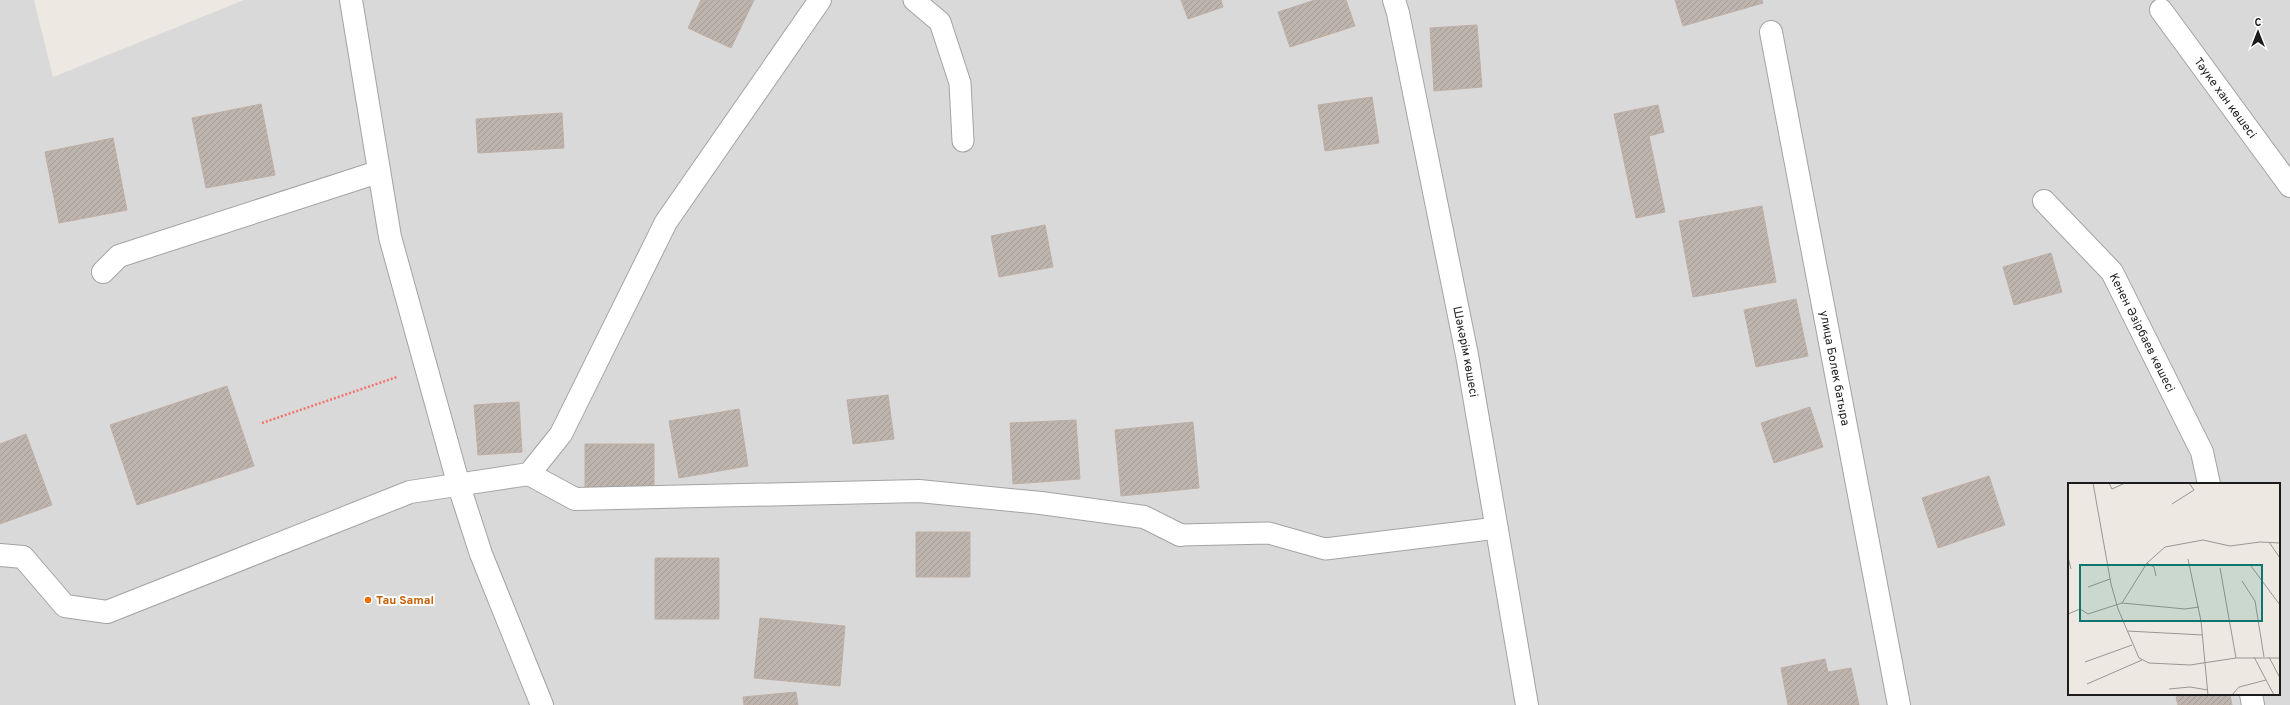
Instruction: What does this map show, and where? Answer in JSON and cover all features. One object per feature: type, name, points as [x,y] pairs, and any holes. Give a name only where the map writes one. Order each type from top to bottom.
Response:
[{"type":"street","points":[[351,0],[378,172],[390,237],[459,486],[481,554],[542,705]]},
{"type":"street","points":[[529,474],[561,434],[666,222],[820,0]]},
{"type":"street","name":"Шәкәрім көшесі","points":[[1394,0],[1398,13],[1467,356],[1527,705]]},
{"type":"street","name":"Тәуке хан көшесі","points":[[2161,10],[2290,186]]},
{"type":"street","name":"улица Болек батыра","points":[[1771,32],[1899,705]]},
{"type":"street","points":[[103,272],[119,256],[378,172]]},
{"type":"street","name":"Кенен Әзірбаев көшесі","points":[[2044,201],[2112,272],[2202,452],[2208,483]]},
{"type":"street","points":[[0,555],[23,557],[65,606],[107,612],[410,492],[459,486],[529,474],[576,499],[919,491],[1041,503],[1144,517],[1180,535]]},
{"type":"street","points":[[2251,695],[2253,705]]},
{"type":"lane","points":[[914,0],[940,22],[960,83],[963,141]]},
{"type":"lane","points":[[1180,535],[1269,533],[1325,549],[1497,528]]},
{"type":"path","points":[[262,423],[426,367]]},
{"type":"shaded area","points":[[0,0],[34,0],[53,77],[244,0],[2290,0],[2290,705],[0,705]]},
{"type":"building","points":[[701,0],[754,0],[731,48],[688,28]]},
{"type":"building","points":[[1181,0],[1221,0],[1223,7],[1188,19]]},
{"type":"building","points":[[1315,0],[1346,0],[1355,26],[1290,47],[1278,12]]},
{"type":"building","points":[[1675,0],[1762,0],[1763,3],[1683,26]]},
{"type":"building","points":[[1477,25],[1482,87],[1434,91],[1430,28]]},
{"type":"building","points":[[1372,97],[1379,143],[1325,151],[1318,105]]},
{"type":"building","points":[[261,104],[275,175],[206,188],[192,118]]},
{"type":"building","points":[[1658,105],[1664,132],[1649,136],[1665,212],[1636,218],[1614,114]]},
{"type":"building","points":[[562,113],[564,148],[478,153],[476,119]]},
{"type":"building","points":[[113,138],[127,210],[59,223],[45,152]]},
{"type":"building","points":[[1762,206],[1776,282],[1693,297],[1679,221]]},
{"type":"building","points":[[1045,225],[1053,267],[999,277],[991,236]]},
{"type":"building","points":[[2051,253],[2062,292],[2014,305],[2003,267]]},
{"type":"building","points":[[1796,299],[1808,356],[1756,367],[1744,310]]},
{"type":"building","points":[[227,386],[254,466],[137,505],[110,425]]},
{"type":"building","points":[[888,395],[894,439],[853,444],[847,400]]},
{"type":"building","points":[[519,402],[522,452],[478,455],[474,405]]},
{"type":"building","points":[[1810,407],[1823,447],[1774,463],[1761,423]]},
{"type":"building","points":[[739,409],[748,466],[679,478],[669,421]]},
{"type":"building","points":[[1076,420],[1080,479],[1013,484],[1010,423]]},
{"type":"building","points":[[1193,422],[1199,488],[1121,496],[1115,430]]},
{"type":"building","points":[[26,434],[52,505],[0,524],[0,444]]},
{"type":"building","points":[[585,444],[654,444],[654,490],[585,490]]},
{"type":"building","points":[[1989,476],[2005,525],[1938,548],[1922,498]]},
{"type":"building","points":[[916,532],[970,532],[970,577],[916,577]]},
{"type":"building","points":[[655,558],[719,558],[719,619],[655,619]]},
{"type":"building","points":[[760,618],[845,626],[840,686],[754,678]]},
{"type":"building","points":[[1825,659],[1828,672],[1851,668],[1859,705],[1788,705],[1781,668]]},
{"type":"building","points":[[796,692],[798,705],[744,705],[743,697]]},
{"type":"building","points":[[2187,695],[2230,695],[2232,705],[2178,705],[2176,697]]},
{"type":"place","name":"Tau Samal","points":[[368,600]]}]
